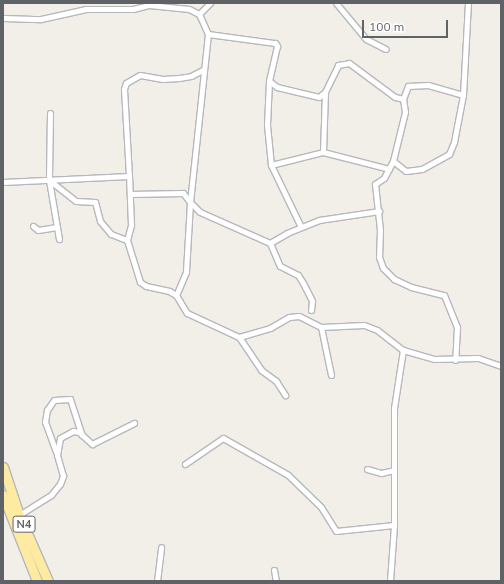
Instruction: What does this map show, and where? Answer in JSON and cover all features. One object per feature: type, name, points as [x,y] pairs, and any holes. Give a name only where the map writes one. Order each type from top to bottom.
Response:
[{"type":"highway","name":"N4","points":[[3,467],[19,515],[48,581]]},
{"type":"highway","name":"N4","points":[[3,494],[37,581]]},
{"type":"street","points":[[199,14],[210,3]]},
{"type":"street","points":[[336,3],[366,39],[386,48]]},
{"type":"street","points":[[393,161],[406,171],[422,169],[449,154],[454,142],[463,95],[468,3]]},
{"type":"street","points":[[4,18],[41,19],[86,9],[133,9],[148,4],[189,9],[199,14],[208,34],[190,202],[186,272],[176,294]]},
{"type":"street","points":[[208,34],[275,43],[277,46],[269,81],[267,125],[271,165],[300,227]]},
{"type":"street","points":[[322,152],[325,92],[338,65],[349,63],[396,97],[403,99]]},
{"type":"street","points":[[203,70],[191,76],[179,78],[163,79],[140,75],[126,83],[124,89],[131,229],[127,240],[140,282],[176,294],[187,313],[239,337],[261,370],[276,381],[285,395]]},
{"type":"street","points":[[269,81],[277,87],[311,97],[319,97],[325,92]]},
{"type":"street","points":[[455,360],[457,327],[444,295],[411,287],[394,279],[384,268],[380,257],[379,211],[376,184],[384,178],[393,161],[405,112],[403,99],[408,86],[428,85],[463,95]]},
{"type":"street","points":[[50,112],[49,180],[58,239]]},
{"type":"street","points":[[271,165],[322,152],[389,169]]},
{"type":"street","points":[[3,182],[49,180],[65,177],[129,176]]},
{"type":"street","points":[[49,180],[76,201],[95,202],[100,221],[111,234],[127,240]]},
{"type":"street","points":[[130,194],[183,193],[200,212],[270,243],[280,266],[298,275],[303,283],[312,301],[311,310]]},
{"type":"street","points":[[270,243],[300,227],[336,216],[379,211]]},
{"type":"street","points":[[34,226],[38,230],[57,228]]},
{"type":"street","points":[[239,337],[270,328],[289,317],[307,318],[321,327],[364,325],[377,330],[403,350],[434,359],[455,360],[478,358],[501,366]]},
{"type":"street","points":[[321,327],[331,375]]},
{"type":"street","points":[[390,581],[394,525],[394,408],[403,350]]},
{"type":"street","points":[[19,515],[51,495],[60,484],[63,476],[46,422],[47,410],[54,400],[70,399],[82,435]]},
{"type":"street","points":[[57,455],[60,438],[73,431],[82,435],[92,444],[134,423]]},
{"type":"street","points":[[185,464],[223,438],[288,475],[321,507],[336,531],[394,525]]},
{"type":"street","points":[[368,469],[381,473],[394,470]]},
{"type":"street","points":[[157,581],[161,547]]},
{"type":"street","points":[[274,570],[276,581]]}]
